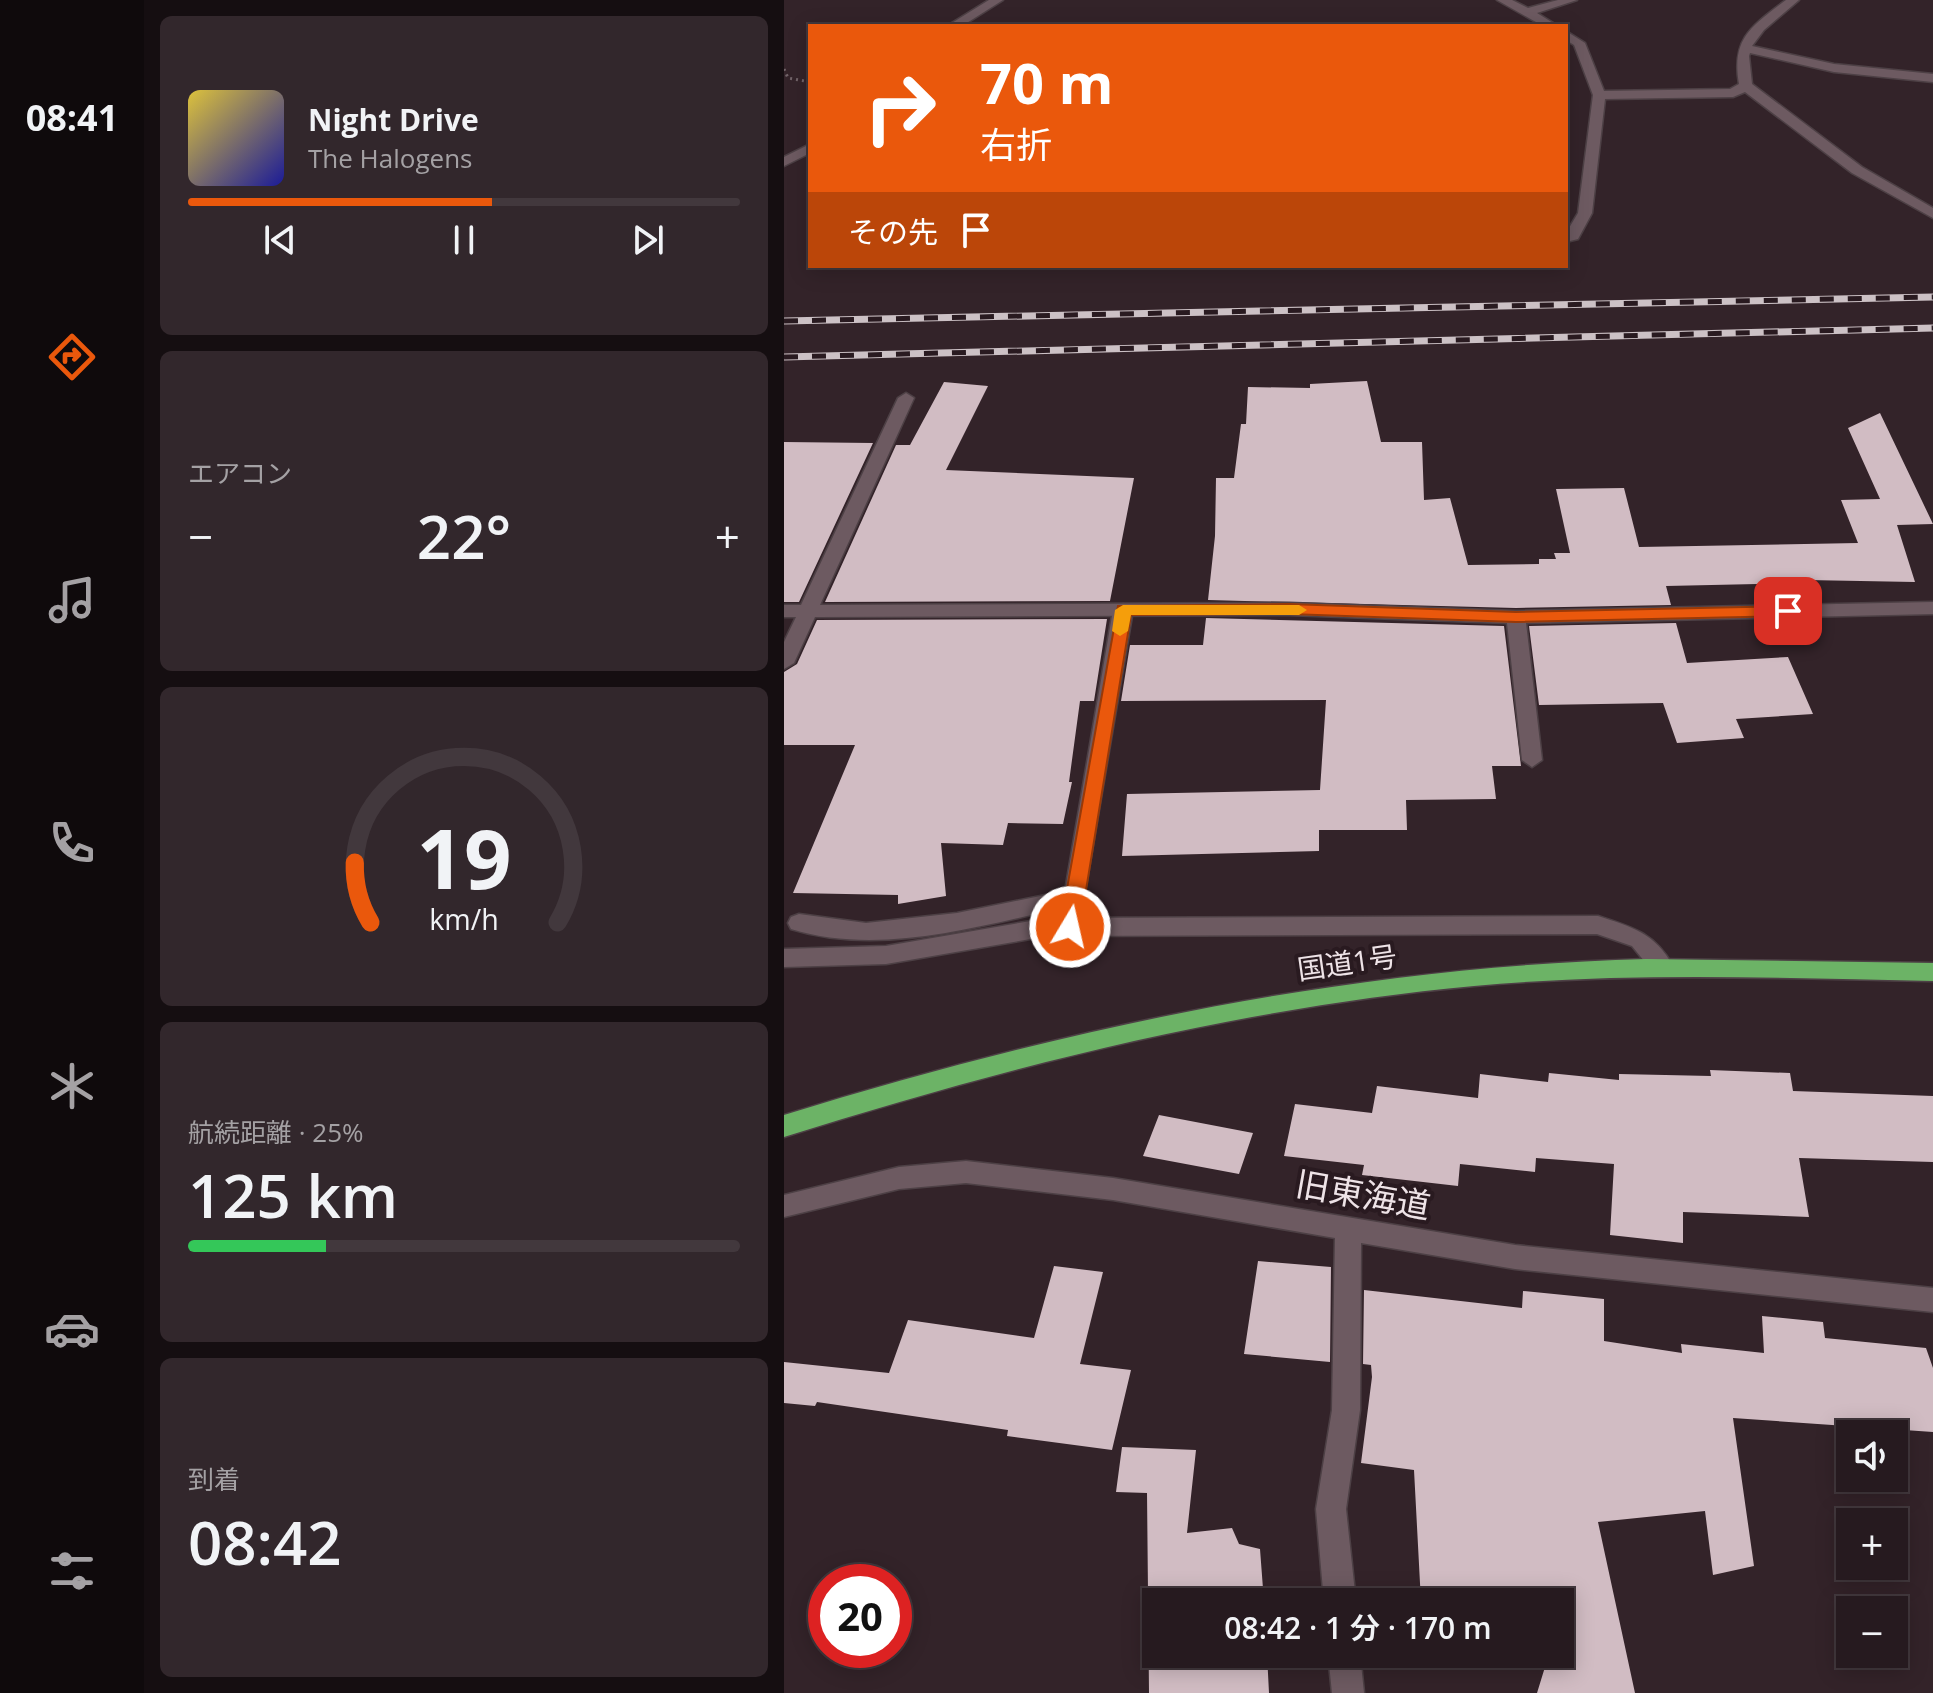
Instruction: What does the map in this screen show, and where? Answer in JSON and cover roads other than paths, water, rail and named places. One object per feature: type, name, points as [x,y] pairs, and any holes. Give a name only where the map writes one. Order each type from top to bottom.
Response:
[{"type":"highway","name":"国道1号","points":[[784,1126],[929,1080],[1174,1022],[1332,994],[1474,977],[1661,966],[1933,972]]},
{"type":"street","points":[[956,24],[997,0]]},
{"type":"street","points":[[1503,0],[1549,24]]},
{"type":"street","points":[[1528,12],[1571,0]]},
{"type":"street","points":[[1793,0],[1748,37],[1740,62],[1746,86],[1857,170],[1933,214]]},
{"type":"street","points":[[1568,36],[1579,43],[1599,95],[1585,213],[1573,236],[1568,237]]},
{"type":"street","points":[[1744,48],[1834,68],[1933,78]]},
{"type":"street","points":[[1599,95],[1733,93],[1746,86]]},
{"type":"street","points":[[784,162],[808,149]]},
{"type":"street","points":[[784,663],[805,611],[906,398]]},
{"type":"street","points":[[784,611],[1289,609],[1516,617],[1933,608]]},
{"type":"street","points":[[1070,927],[1123,610]]},
{"type":"street","points":[[1516,617],[1532,760]]},
{"type":"street","points":[[799,923],[866,932],[957,922],[1075,897]]},
{"type":"street","points":[[784,958],[886,955],[1048,927],[1598,925],[1640,940],[1661,966]]},
{"type":"street","name":"旧東海道","points":[[784,1206],[899,1178],[966,1172],[1113,1189],[1515,1257],[1933,1300]]},
{"type":"street","points":[[1339,1588],[1331,1509],[1346,1410],[1348,1228]]},
{"type":"street","points":[[1345,1668],[1348,1693]]},
{"type":"railway","points":[[784,321],[1933,297]]},
{"type":"railway","points":[[784,357],[1933,328]]}]
